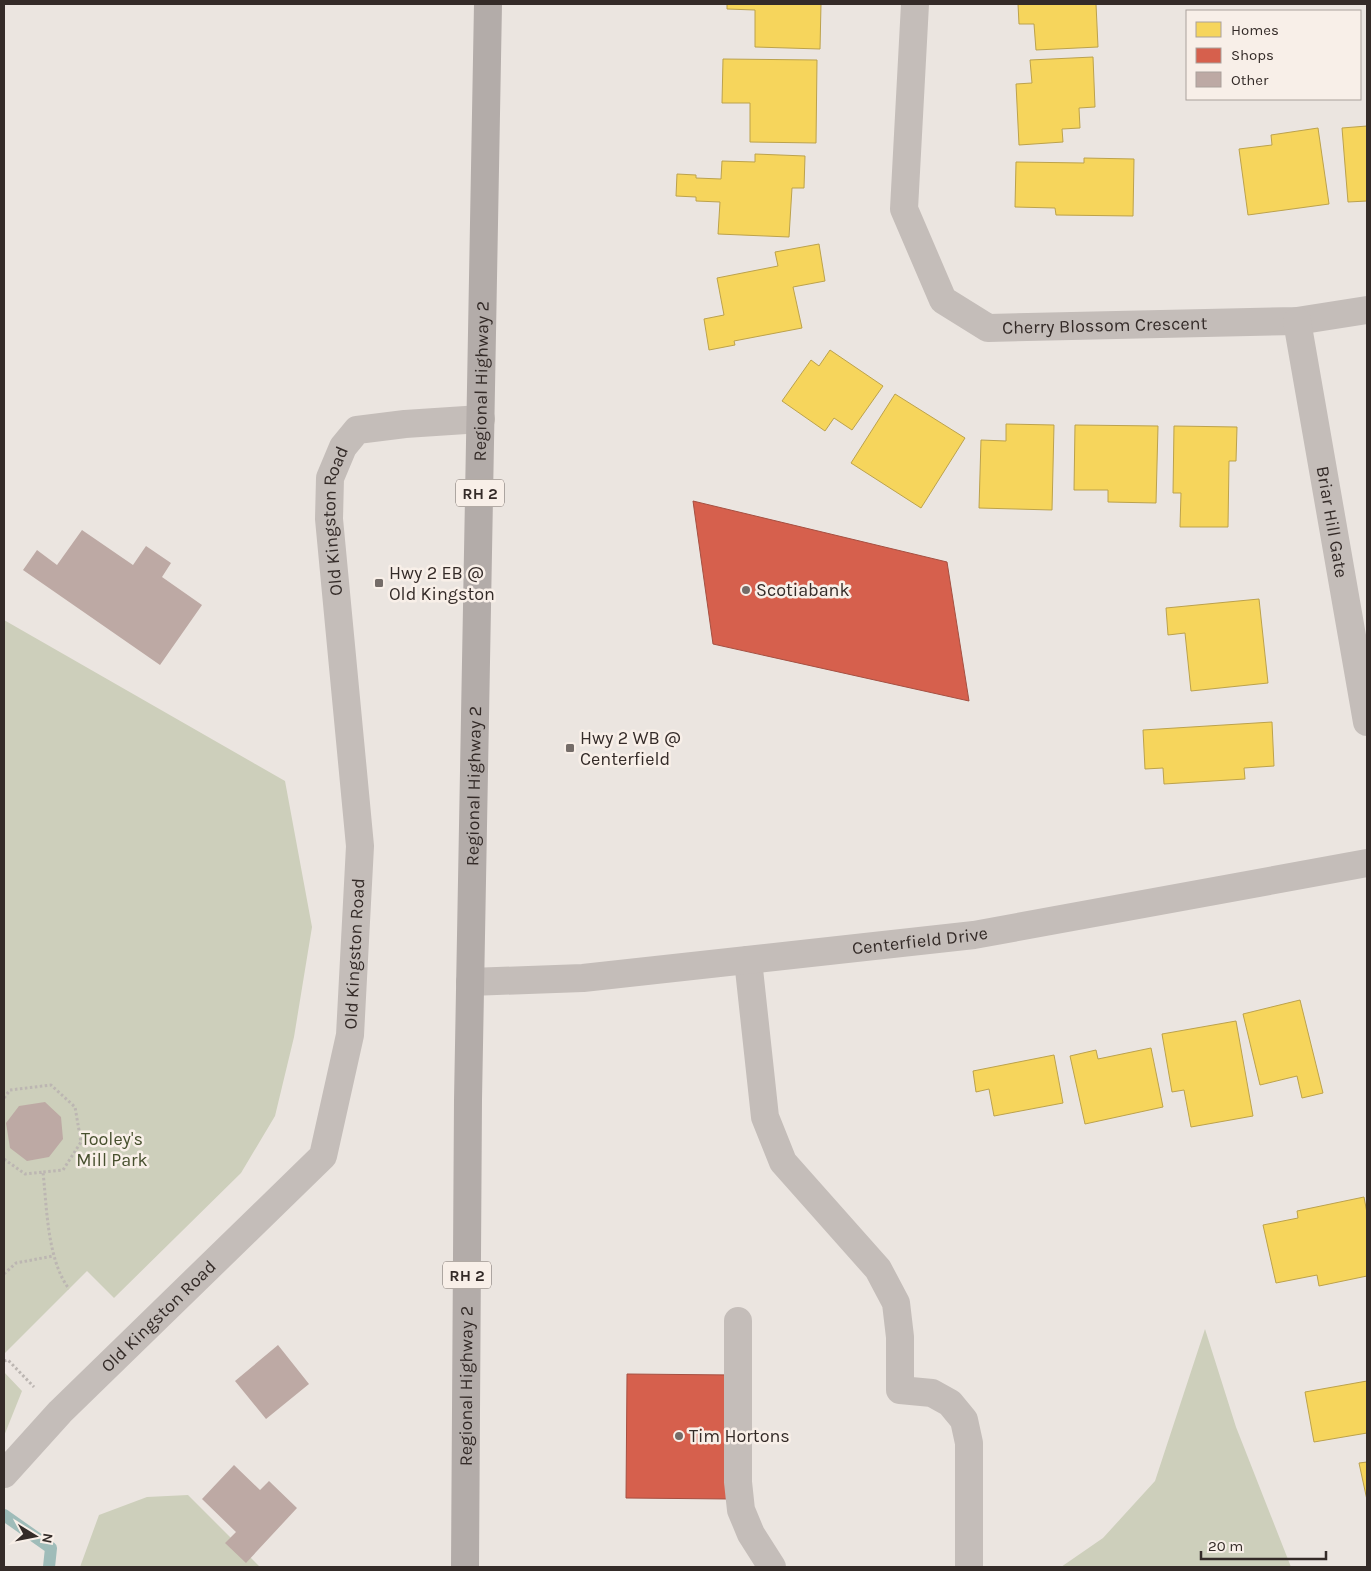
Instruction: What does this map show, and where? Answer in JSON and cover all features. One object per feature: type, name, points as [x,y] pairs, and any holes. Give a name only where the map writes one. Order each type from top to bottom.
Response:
[{"type":"main road","name":"Regional Highway 2","points":[[465,1567],[470,982],[488,4]]},
{"type":"street","name":"Cherry Blossom Crescent","points":[[915,4],[904,209],[943,300],[988,328],[1297,321],[1367,310]]},
{"type":"street","name":"Briar Hill Gate","points":[[1297,321],[1367,722]]},
{"type":"street","name":"Old Kingston Road","points":[[4,1474],[67,1406],[323,1156],[350,1035],[360,846],[329,519],[330,478],[343,447],[357,430],[404,424],[481,419]]},
{"type":"street","name":"Centerfield Drive","points":[[470,982],[583,978],[974,935],[1367,863]]},
{"type":"street","points":[[748,960],[765,1117],[783,1162],[878,1269],[896,1303],[900,1337],[900,1390],[932,1393],[950,1403],[964,1420],[969,1443],[969,1567]]},
{"type":"street","points":[[738,1321],[738,1482],[741,1510],[751,1534],[772,1567]]},
{"type":"path","points":[[4,1098],[10,1090],[51,1085],[76,1107],[80,1142],[63,1170],[26,1174],[4,1159]]},
{"type":"path","points":[[43,1172],[53,1256],[63,1281],[69,1288]]},
{"type":"path","points":[[4,1274],[16,1263],[53,1256]]},
{"type":"green space","name":"Tooley's Mill Park","points":[[4,620],[285,781],[312,927],[294,1037],[275,1116],[241,1173],[114,1298],[87,1271],[4,1354]]},
{"type":"green space","points":[[1205,1329],[1236,1427],[1291,1567],[1061,1567],[1103,1538],[1155,1481]]},
{"type":"green space","points":[[4,1372],[22,1391],[4,1436]]},
{"type":"green space","points":[[188,1495],[260,1567],[80,1567],[99,1515],[147,1497]]},
{"type":"building: Homes","points":[[727,4],[821,4],[820,49],[755,47],[755,10],[727,9]]},
{"type":"building: Homes","points":[[1018,4],[1096,4],[1098,47],[1036,50],[1034,24],[1019,24]]},
{"type":"building: Homes","points":[[1093,57],[1095,107],[1079,108],[1080,128],[1062,129],[1063,142],[1019,145],[1016,84],[1032,83],[1030,60]]},
{"type":"building: Homes","points":[[723,59],[817,60],[816,143],[750,142],[750,103],[722,103]]},
{"type":"building: Homes","points":[[1367,126],[1367,201],[1348,202],[1342,128]]},
{"type":"building: Homes","points":[[1318,128],[1329,204],[1248,215],[1239,149],[1272,145],[1271,135]]},
{"type":"building: Homes","points":[[755,154],[805,156],[804,188],[792,188],[789,237],[718,234],[720,202],[696,201],[696,197],[676,196],[677,174],[696,175],[696,178],[721,179],[722,161],[755,162]]},
{"type":"building: Homes","points":[[1084,158],[1134,159],[1133,216],[1056,215],[1055,208],[1015,207],[1016,162],[1084,163]]},
{"type":"building: Homes","points":[[819,244],[825,281],[793,287],[802,328],[734,341],[735,345],[709,350],[704,319],[724,315],[717,278],[778,266],[775,252]]},
{"type":"building: Homes","points":[[830,350],[883,386],[852,430],[834,418],[825,431],[782,401],[811,360],[819,366]]},
{"type":"building: Homes","points":[[895,394],[965,438],[921,508],[851,463]]},
{"type":"building: Homes","points":[[1006,424],[1054,425],[1052,510],[979,508],[981,440],[1006,441]]},
{"type":"building: Homes","points":[[1075,425],[1158,426],[1156,503],[1108,502],[1108,490],[1074,490]]},
{"type":"building: Homes","points":[[1174,426],[1237,427],[1236,461],[1229,461],[1228,527],[1180,527],[1181,493],[1173,493]]},
{"type":"building: Homes","points":[[1259,599],[1268,683],[1191,691],[1185,633],[1168,635],[1166,608]]},
{"type":"building: Homes","points":[[1272,722],[1274,766],[1244,768],[1245,779],[1164,784],[1163,768],[1145,769],[1143,730]]},
{"type":"building: Homes","points":[[1300,1000],[1323,1093],[1302,1098],[1297,1076],[1260,1085],[1243,1014]]},
{"type":"building: Homes","points":[[1236,1021],[1253,1116],[1191,1127],[1184,1090],[1172,1092],[1162,1034]]},
{"type":"building: Homes","points":[[1151,1048],[1163,1107],[1085,1124],[1070,1056],[1096,1050],[1098,1059]]},
{"type":"building: Homes","points":[[1054,1055],[1063,1103],[994,1116],[989,1089],[976,1092],[973,1071]]},
{"type":"building: Homes","points":[[1364,1197],[1367,1213],[1367,1276],[1319,1286],[1317,1275],[1276,1283],[1263,1225],[1298,1218],[1297,1211]]},
{"type":"building: Homes","points":[[1367,1381],[1367,1433],[1314,1442],[1305,1392]]},
{"type":"building: Homes","points":[[1367,1462],[1367,1500],[1359,1463]]},
{"type":"building: Shops","points":[[693,501],[947,562],[969,701],[713,644]]},
{"type":"building: Shops","name":"Tim Hortons","points":[[627,1374],[733,1375],[731,1499],[626,1498]]},
{"type":"building: Other","points":[[82,530],[133,565],[146,546],[171,563],[162,577],[202,605],[160,665],[23,570],[37,550],[57,565]]},
{"type":"building: Other","points":[[45,1102],[61,1117],[63,1139],[49,1157],[27,1161],[10,1148],[6,1123],[19,1106]]},
{"type":"building: Other","points":[[278,1345],[309,1384],[266,1419],[235,1381]]},
{"type":"building: Other","points":[[234,1465],[260,1490],[269,1481],[297,1508],[246,1563],[225,1543],[236,1532],[202,1499]]},
{"type":"waterway","points":[[4,1515],[51,1548],[49,1567]]},
{"type":"place","name":"Hwy 2 EB @ Old Kingston","points":[[379,583]]},
{"type":"place","name":"Scotiabank","points":[[746,590]]},
{"type":"place","name":"Hwy 2 WB @ Centerfield","points":[[570,748]]},
{"type":"place","name":"Tim Hortons","points":[[679,1436]]}]
